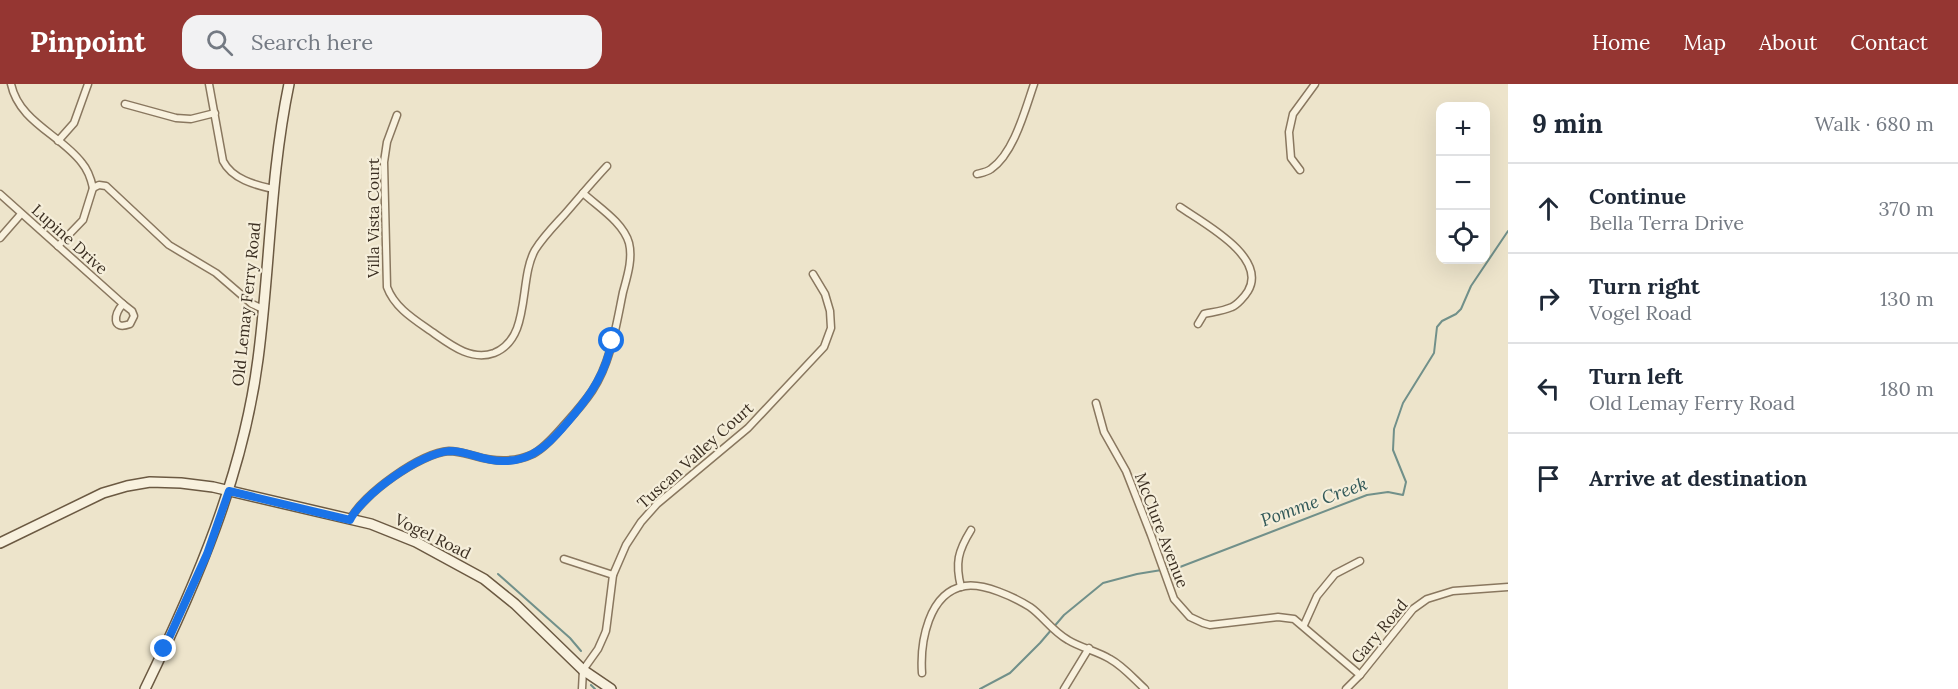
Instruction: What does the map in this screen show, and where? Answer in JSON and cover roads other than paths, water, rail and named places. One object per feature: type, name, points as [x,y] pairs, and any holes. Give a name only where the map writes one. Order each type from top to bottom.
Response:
[{"type":"main road","name":"Old Lemay Ferry Road","points":[[146,689],[207,554],[229,491],[243,436],[255,380],[273,189],[288,84]]},
{"type":"main road","name":"Vogel Road","points":[[0,543],[103,493],[150,482],[213,487],[371,524],[416,542],[484,579],[515,604],[583,670],[612,689]]},
{"type":"street","points":[[12,84],[25,111],[81,161],[89,173],[93,188],[83,219],[58,246]]},
{"type":"street","points":[[58,141],[74,123],[88,84]]},
{"type":"street","points":[[210,84],[223,161],[233,173],[252,184],[273,189]]},
{"type":"street","points":[[977,174],[990,170],[1005,154],[1016,133],[1034,84]]},
{"type":"street","points":[[1300,170],[1291,158],[1289,132],[1293,114],[1315,84]]},
{"type":"street","points":[[125,104],[176,118],[191,119],[215,113]]},
{"type":"street","name":"Villa Vista Court","points":[[397,115],[387,142],[384,162],[387,287],[394,302],[400,308],[463,352],[478,355],[493,353],[500,350],[512,338],[519,323],[528,268],[535,251],[547,233],[607,166]]},
{"type":"street","points":[[93,188],[99,184],[106,186],[169,245],[216,273],[252,304],[263,309]]},
{"type":"street","points":[[350,520],[362,504],[403,469],[432,455],[450,451],[487,460],[506,461],[534,454],[549,442],[592,392],[608,356],[630,252],[623,231],[583,193]]},
{"type":"street","name":"Lupine Drive","points":[[0,194],[123,304]]},
{"type":"street","points":[[1180,207],[1239,249],[1250,264],[1252,282],[1247,293],[1233,307],[1204,314],[1198,324]]},
{"type":"street","points":[[0,238],[21,214]]},
{"type":"street","name":"Tuscan Valley Court","points":[[583,670],[598,649],[606,631],[613,575],[631,537],[641,522],[657,504],[748,428],[824,347],[831,328],[830,311],[825,294],[813,274]]},
{"type":"street","name":"McClure Avenue","points":[[1096,403],[1104,432],[1126,471],[1174,599],[1181,608],[1190,617],[1210,625],[1278,616],[1294,619],[1304,625],[1360,675]]},
{"type":"street","points":[[961,587],[957,572],[958,560],[963,542],[971,530]]},
{"type":"street","points":[[564,559],[613,575]]},
{"type":"street","points":[[1304,625],[1317,596],[1335,574],[1360,561]]},
{"type":"street","points":[[922,673],[921,654],[933,610],[951,592],[961,587],[977,585],[989,588],[1031,608],[1051,629],[1069,641],[1112,660],[1145,689]]},
{"type":"street","name":"Gary Road","points":[[1346,689],[1413,609],[1427,599],[1453,591],[1508,587]]},
{"type":"street","points":[[1064,689],[1089,648]]},
{"type":"street","points":[[582,689],[583,670]]},
{"type":"waterway","name":"Pomme Creek","points":[[980,689],[1010,673],[1064,615],[1103,583],[1137,574],[1180,567],[1367,495],[1388,492],[1403,495],[1406,482],[1393,450],[1394,429],[1403,403],[1434,353],[1437,327],[1461,309],[1471,286],[1508,231]]},
{"type":"waterway","points":[[498,574],[570,638],[581,651]]},
{"type":"waterway","points":[[591,685],[595,689]]}]
